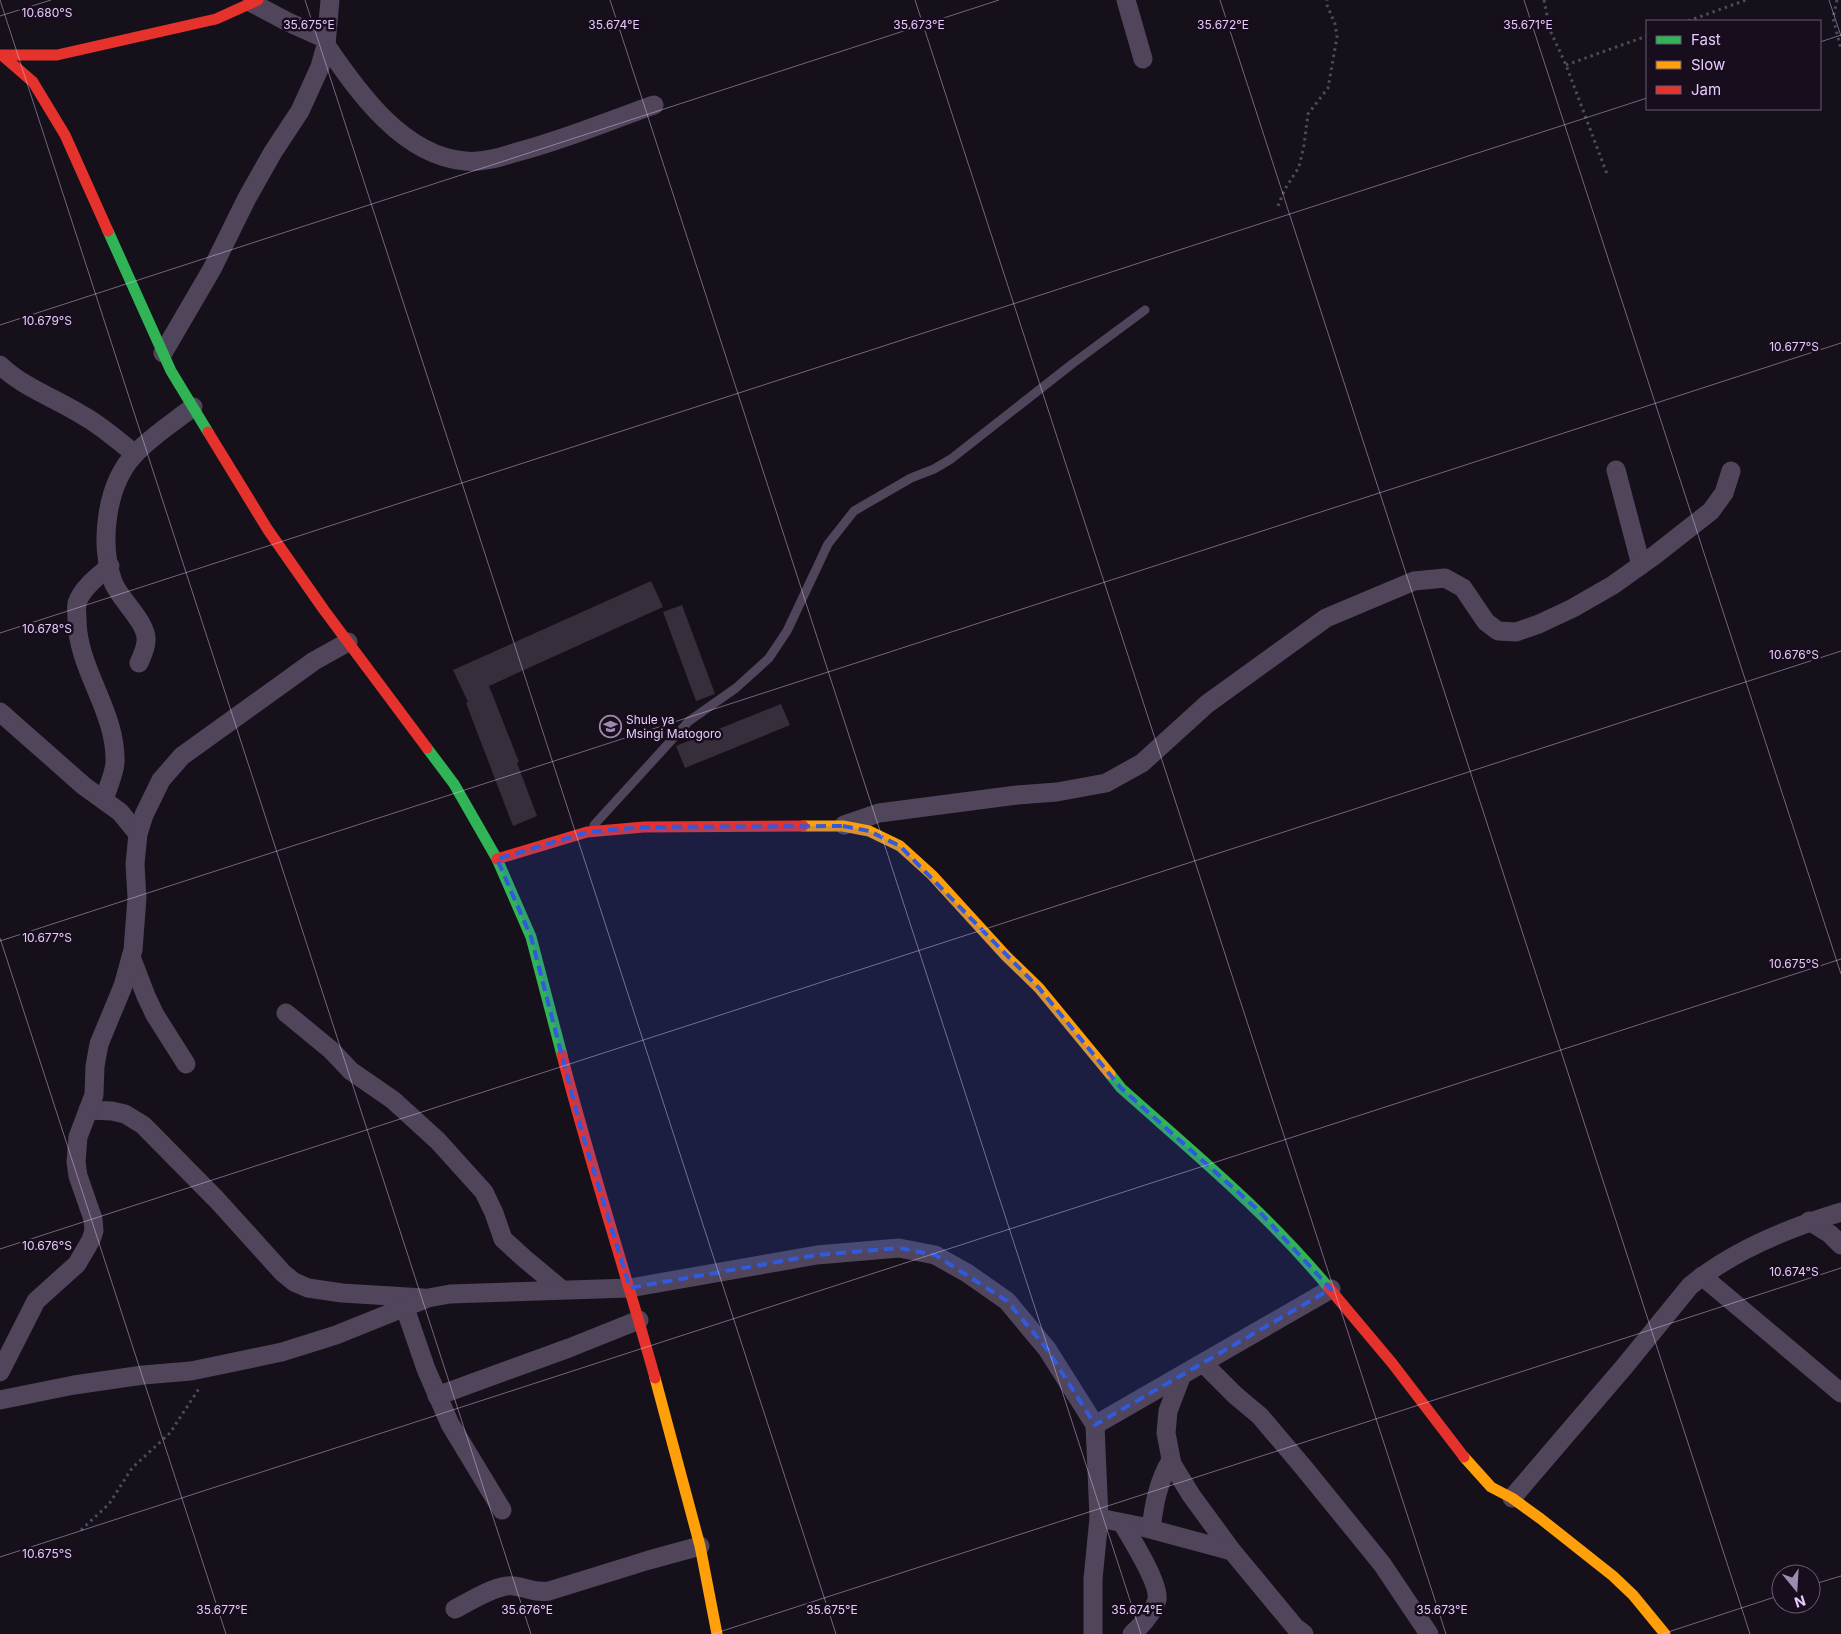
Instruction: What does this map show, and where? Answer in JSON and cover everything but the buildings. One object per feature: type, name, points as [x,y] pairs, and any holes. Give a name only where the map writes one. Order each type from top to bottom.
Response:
[{"type":"street","points":[[163,353],[212,269],[247,198],[273,152],[300,111],[320,67],[326,42],[330,0]]},
{"type":"street","points":[[1126,0],[1143,59]]},
{"type":"street","points":[[1,56],[57,55],[216,19],[255,2],[326,42],[344,72],[395,129],[415,145],[441,156],[465,161],[496,158],[544,145],[654,105]]},
{"type":"street","points":[[1,56],[33,82],[65,135],[171,370],[268,530],[348,642],[454,784],[497,859],[531,936],[582,1133],[630,1288],[700,1546],[717,1634]]},
{"type":"street","points":[[0,366],[28,386],[85,416],[135,454]]},
{"type":"street","points":[[139,663],[146,642],[145,631],[124,602],[113,582],[106,555],[105,532],[110,505],[122,472],[135,454],[193,407]]},
{"type":"street","points":[[1616,470],[1641,565]]},
{"type":"street","points":[[843,826],[879,813],[1017,795],[1057,792],[1106,783],[1142,763],[1207,704],[1326,618],[1414,581],[1445,578],[1463,588],[1486,622],[1498,631],[1516,632],[1539,624],[1573,608],[1613,585],[1711,511],[1724,494],[1731,471]]},
{"type":"street","points":[[104,800],[115,765],[114,746],[102,704],[83,656],[77,627],[77,604],[85,589],[110,566]]},
{"type":"street","points":[[0,1372],[36,1301],[77,1264],[94,1231],[93,1219],[78,1176],[76,1162],[78,1137],[95,1090],[94,1066],[98,1044],[114,1010],[130,957],[136,913],[135,864],[138,834],[144,815],[161,780],[182,756],[314,660],[348,642]]},
{"type":"street","points":[[0,712],[84,786],[120,812],[138,834]]},
{"type":"street","points":[[497,859],[587,832],[644,827],[843,826],[869,830],[900,846],[932,875],[1006,956],[1039,988],[1121,1088],[1257,1208],[1332,1289],[1478,1474],[1491,1487],[1512,1498],[1613,1576],[1633,1595],[1665,1634]]},
{"type":"street","points":[[130,957],[152,1008],[186,1064]]},
{"type":"street","points":[[286,1013],[331,1050],[351,1071],[393,1100],[438,1141],[484,1192],[503,1239],[561,1289]]},
{"type":"street","points":[[88,1110],[112,1111],[125,1114],[143,1125],[217,1200],[283,1273],[294,1282],[308,1288],[342,1293],[428,1298],[467,1292],[630,1288],[817,1255],[899,1248],[936,1255],[967,1273],[1007,1301],[1047,1349],[1095,1426],[1100,1518],[1093,1579],[1093,1634]]},
{"type":"street","points":[[1512,1498],[1630,1360],[1690,1286],[1702,1276],[1752,1246],[1809,1222],[1841,1212]]},
{"type":"street","points":[[1809,1222],[1830,1234],[1841,1245]]},
{"type":"street","points":[[1702,1276],[1841,1393]]},
{"type":"street","points":[[1095,1426],[1332,1289]]},
{"type":"street","points":[[0,1400],[74,1385],[191,1371],[282,1352],[336,1335],[428,1298]]},
{"type":"street","points":[[405,1308],[426,1369],[450,1424],[502,1510]]},
{"type":"street","points":[[437,1396],[560,1352],[639,1320]]},
{"type":"street","points":[[1204,1364],[1235,1395],[1260,1416],[1297,1460],[1382,1564],[1429,1634]]},
{"type":"street","points":[[1181,1377],[1168,1411],[1166,1433],[1171,1460],[1191,1495],[1232,1551],[1295,1627],[1304,1634]]},
{"type":"street","points":[[1146,1567],[1154,1530],[1158,1489],[1163,1474],[1171,1460]]},
{"type":"street","points":[[1100,1518],[1232,1551]]},
{"type":"street","points":[[1122,1523],[1156,1586],[1157,1598],[1154,1608],[1132,1634]]},
{"type":"street","points":[[455,1609],[503,1586],[513,1586],[536,1592],[549,1591],[700,1546]]},
{"type":"lane","points":[[587,832],[689,721],[736,688],[769,658],[786,631],[828,544],[854,512],[911,478],[934,469],[951,459],[1072,364],[1146,310]]},
{"type":"path","points":[[1278,206],[1284,189],[1299,167],[1308,114],[1328,88],[1337,36],[1327,0]]},
{"type":"path","points":[[1544,0],[1550,30],[1566,65],[1607,174]]},
{"type":"path","points":[[1691,20],[1746,0]]},
{"type":"path","points":[[1837,0],[1833,18],[1841,49]]},
{"type":"path","points":[[1566,65],[1646,36]]},
{"type":"path","points":[[81,1530],[109,1504],[132,1468],[170,1433],[214,1365]]},
{"type":"highlighted area","points":[[843,826],[869,831],[900,846],[1039,988],[1121,1088],[1257,1209],[1331,1289],[1095,1425],[1047,1349],[1007,1301],[935,1255],[899,1248],[817,1255],[630,1288],[582,1133],[531,937],[497,859],[587,832],[644,827]]},
{"type":"traffic: fast","points":[[108,231],[171,371],[208,432]]},
{"type":"traffic: fast","points":[[427,748],[454,784],[497,859],[531,937],[562,1055]]},
{"type":"traffic: fast","points":[[1110,1074],[1121,1088],[1203,1160],[1281,1234],[1329,1288]]},
{"type":"traffic: slow","points":[[803,826],[843,826],[869,831],[900,846],[932,875],[1006,956],[1039,988],[1110,1074]]},
{"type":"traffic: slow","points":[[655,1378],[700,1546],[717,1634]]},
{"type":"traffic: slow","points":[[1464,1457],[1491,1487],[1512,1498],[1541,1519],[1613,1576],[1633,1595],[1665,1634]]},
{"type":"traffic: jam","points":[[0,55],[57,55],[216,19],[258,0]]},
{"type":"traffic: jam","points":[[3,56],[33,82],[65,135],[108,231]]},
{"type":"traffic: jam","points":[[208,432],[268,530],[324,610],[427,748]]},
{"type":"traffic: jam","points":[[497,859],[587,832],[644,827],[803,826]]},
{"type":"traffic: jam","points":[[562,1055],[655,1378]]},
{"type":"traffic: jam","points":[[1329,1288],[1392,1363],[1464,1457]]},
{"type":"place","name":"Shule ya Msingi Matogoro","points":[[610,726]]}]
